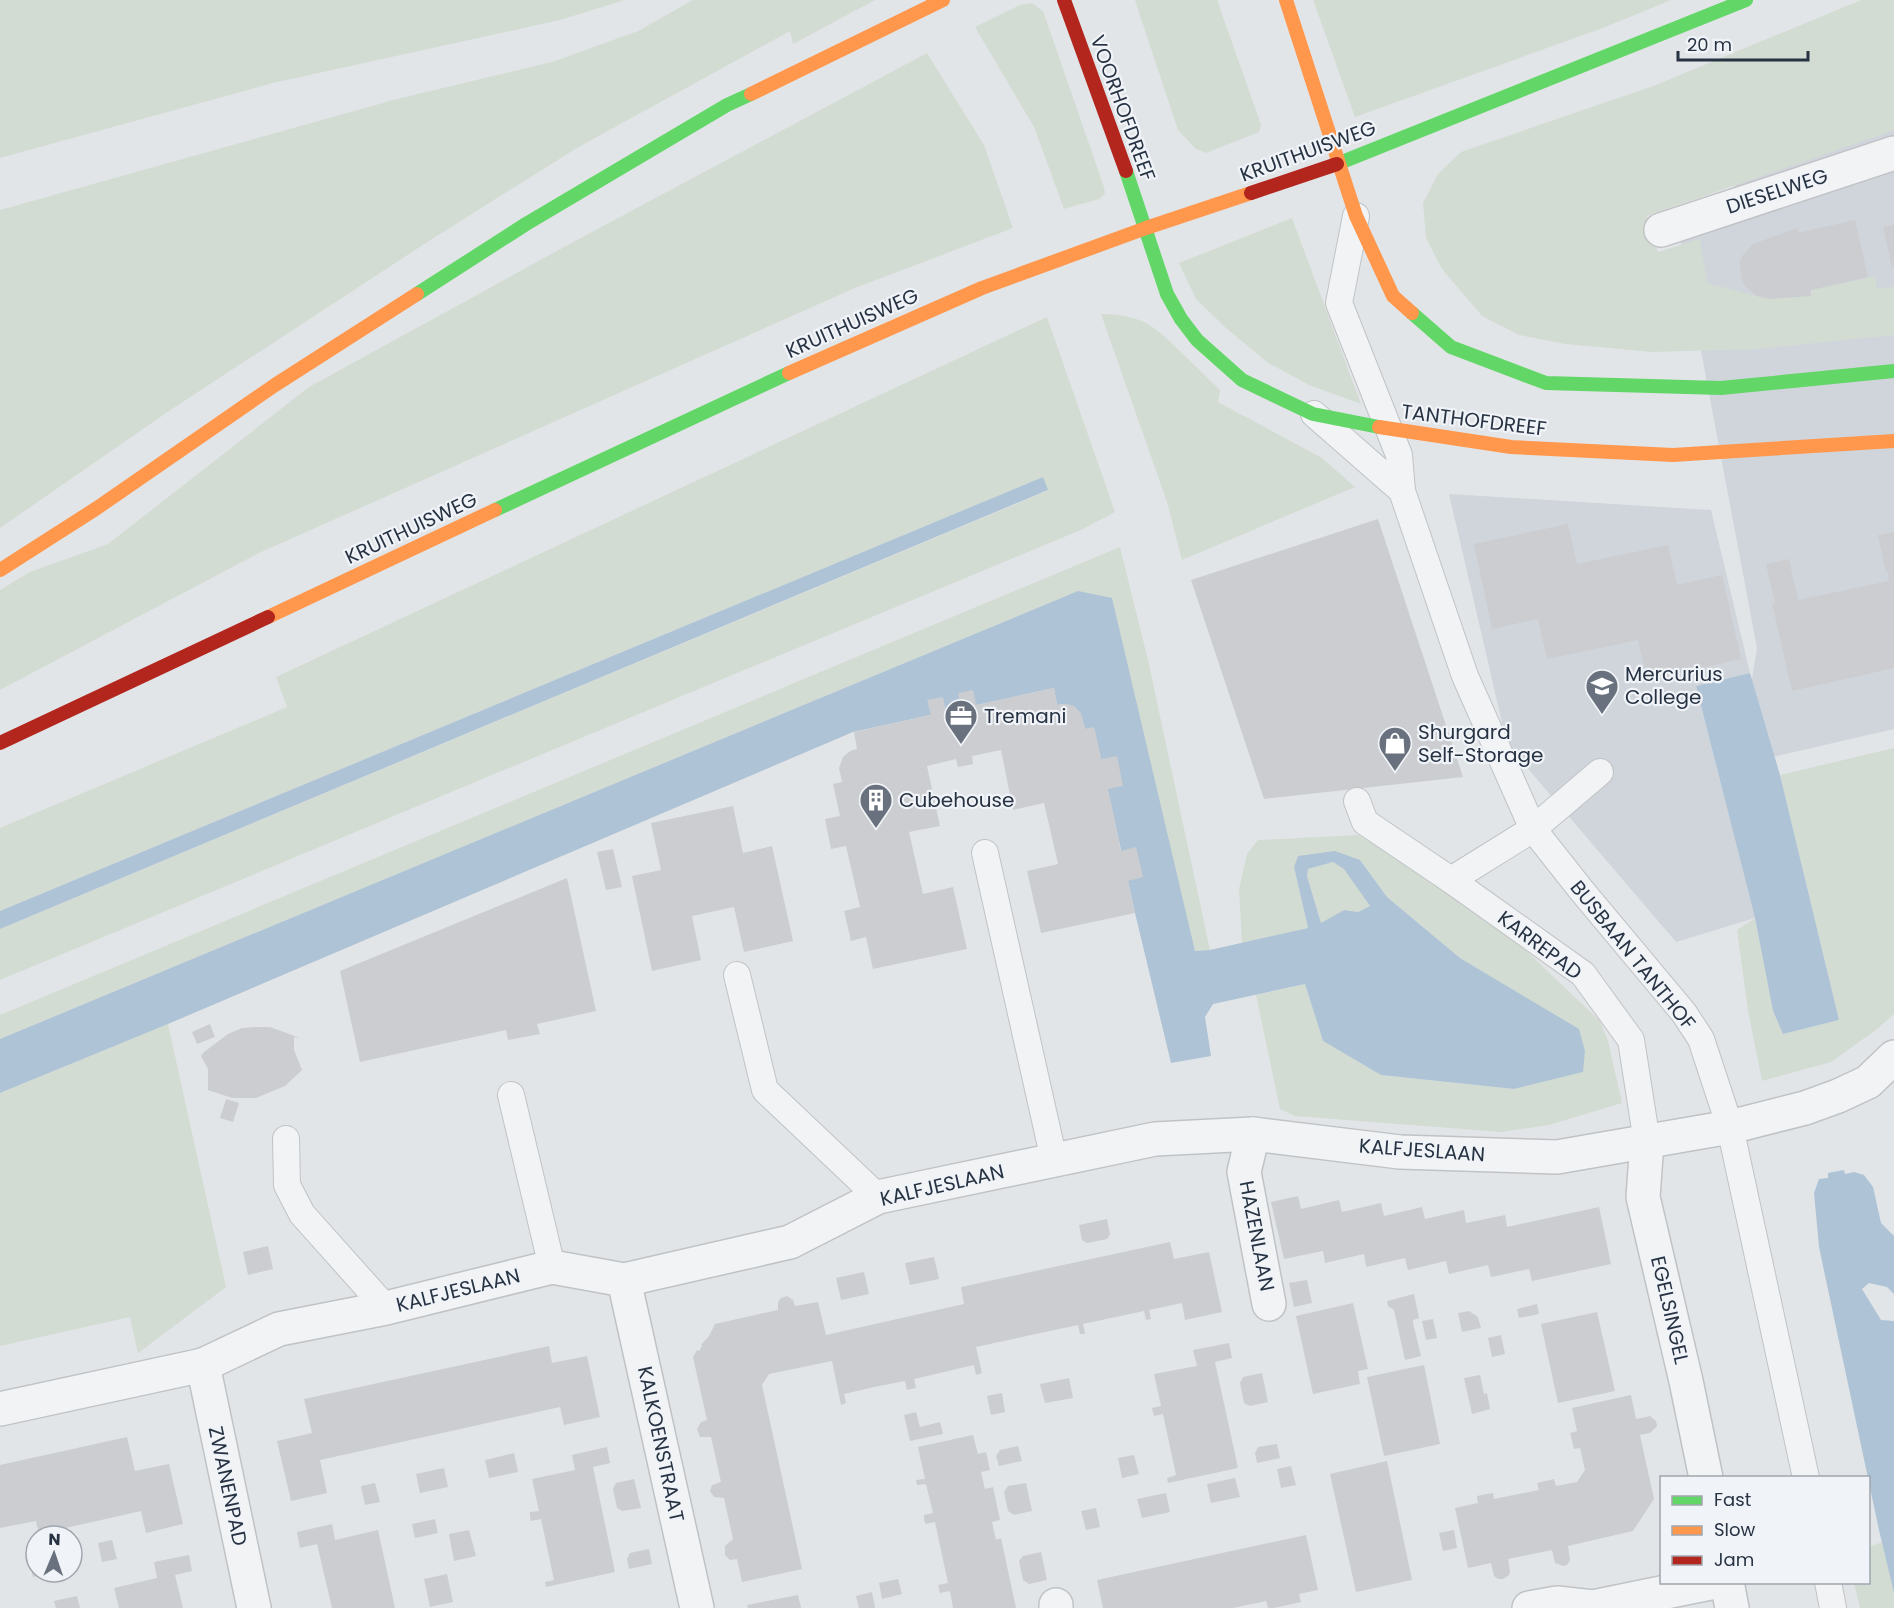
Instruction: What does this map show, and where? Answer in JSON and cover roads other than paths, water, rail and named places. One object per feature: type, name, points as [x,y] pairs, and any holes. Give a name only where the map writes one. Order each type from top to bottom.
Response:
[{"type":"main road","points":[[0,570],[97,508],[275,384],[526,224],[727,105],[943,0]]},
{"type":"main road","name":"VOORHOFDREEF","points":[[1064,0],[1146,228]]},
{"type":"main road","points":[[1286,0],[1337,164],[1356,216],[1393,296],[1451,347],[1546,383],[1721,388],[1894,371]]},
{"type":"main road","name":"KRUITHUISWEG","points":[[0,743],[738,395],[982,288],[1146,228],[1337,164],[1746,0]]},
{"type":"main road","name":"TANTHOFDREEF","points":[[1146,228],[1167,294],[1181,319],[1197,340],[1242,380],[1313,414],[1388,429],[1511,447],[1673,455],[1894,441]]},
{"type":"street","name":"DIESELWEG","points":[[1661,230],[1894,153]]},
{"type":"street","name":"KALFJESLAAN","points":[[0,1409],[203,1365],[279,1329],[386,1308],[552,1267],[624,1280],[790,1242],[878,1197],[1155,1139],[1253,1134],[1400,1152],[1557,1158],[1730,1127],[1805,1108],[1868,1082],[1894,1058]]},
{"type":"street","name":"HAZENLAAN","points":[[1253,1134],[1244,1172],[1269,1304]]},
{"type":"street","name":"EGELSINGEL","points":[[1647,1142],[1643,1197],[1706,1476]]},
{"type":"street","name":"KALKOENSTRAAT","points":[[624,1280],[697,1608]]},
{"type":"street","name":"ZWANENPAD","points":[[203,1365],[254,1608]]},
{"type":"street","points":[[1529,1608],[1557,1603],[1593,1607],[1705,1584]]},
{"type":"street","points":[[1727,1584],[1732,1608]]},
{"type":"lane","name":"BUSBAAN TANTHOF","points":[[1356,216],[1339,303],[1399,455],[1402,491],[1465,676],[1533,829],[1684,1013],[1701,1040],[1730,1127],[1806,1476]]},
{"type":"lane","points":[[1313,414],[1402,491]]},
{"type":"lane","points":[[1451,880],[1533,829],[1600,772]]},
{"type":"lane","name":"KARREPAD","points":[[1358,801],[1365,822],[1583,974],[1631,1040],[1647,1142]]},
{"type":"lane","points":[[985,853],[1053,1160]]},
{"type":"lane","points":[[737,975],[765,1090],[878,1197]]},
{"type":"lane","points":[[511,1095],[552,1267]]},
{"type":"lane","points":[[286,1139],[287,1185],[302,1214],[386,1308]]},
{"type":"lane","points":[[1828,1584],[1833,1608]]},
{"type":"water","points":[[1043,477],[1048,490],[0,929],[0,911]]},
{"type":"water","points":[[1078,591],[1112,598],[1195,951],[1210,950],[1308,928],[1294,867],[1298,856],[1335,851],[1360,860],[1387,897],[1460,958],[1579,1029],[1585,1051],[1583,1072],[1514,1089],[1381,1075],[1323,1041],[1305,984],[1213,1004],[1205,1017],[1211,1056],[1171,1063],[1094,728],[1085,729],[1080,714],[1073,707],[1057,705],[1054,688],[853,732],[168,1024],[0,1093],[0,1039]],"holes":[[[1333,862],[1344,869],[1370,906],[1358,912],[1344,910],[1321,923],[1307,876],[1308,869]]]},
{"type":"water","points":[[1750,673],[1780,775],[1839,1020],[1783,1034],[1773,1011],[1755,918],[1696,686]]},
{"type":"water","points":[[1844,1170],[1845,1174],[1854,1172],[1864,1175],[1873,1187],[1881,1223],[1894,1236],[1894,1294],[1887,1287],[1869,1283],[1862,1289],[1881,1320],[1894,1321],[1894,1593],[1819,1247],[1814,1193],[1819,1179],[1828,1178],[1828,1173]]},
{"type":"place","name":"Mercurius College","points":[[1602,715]]},
{"type":"place","name":"Tremani","points":[[961,745]]},
{"type":"place","name":"Shurgard Self-Storage","points":[[1395,772]]},
{"type":"place","name":"Cubehouse","points":[[876,829]]}]
